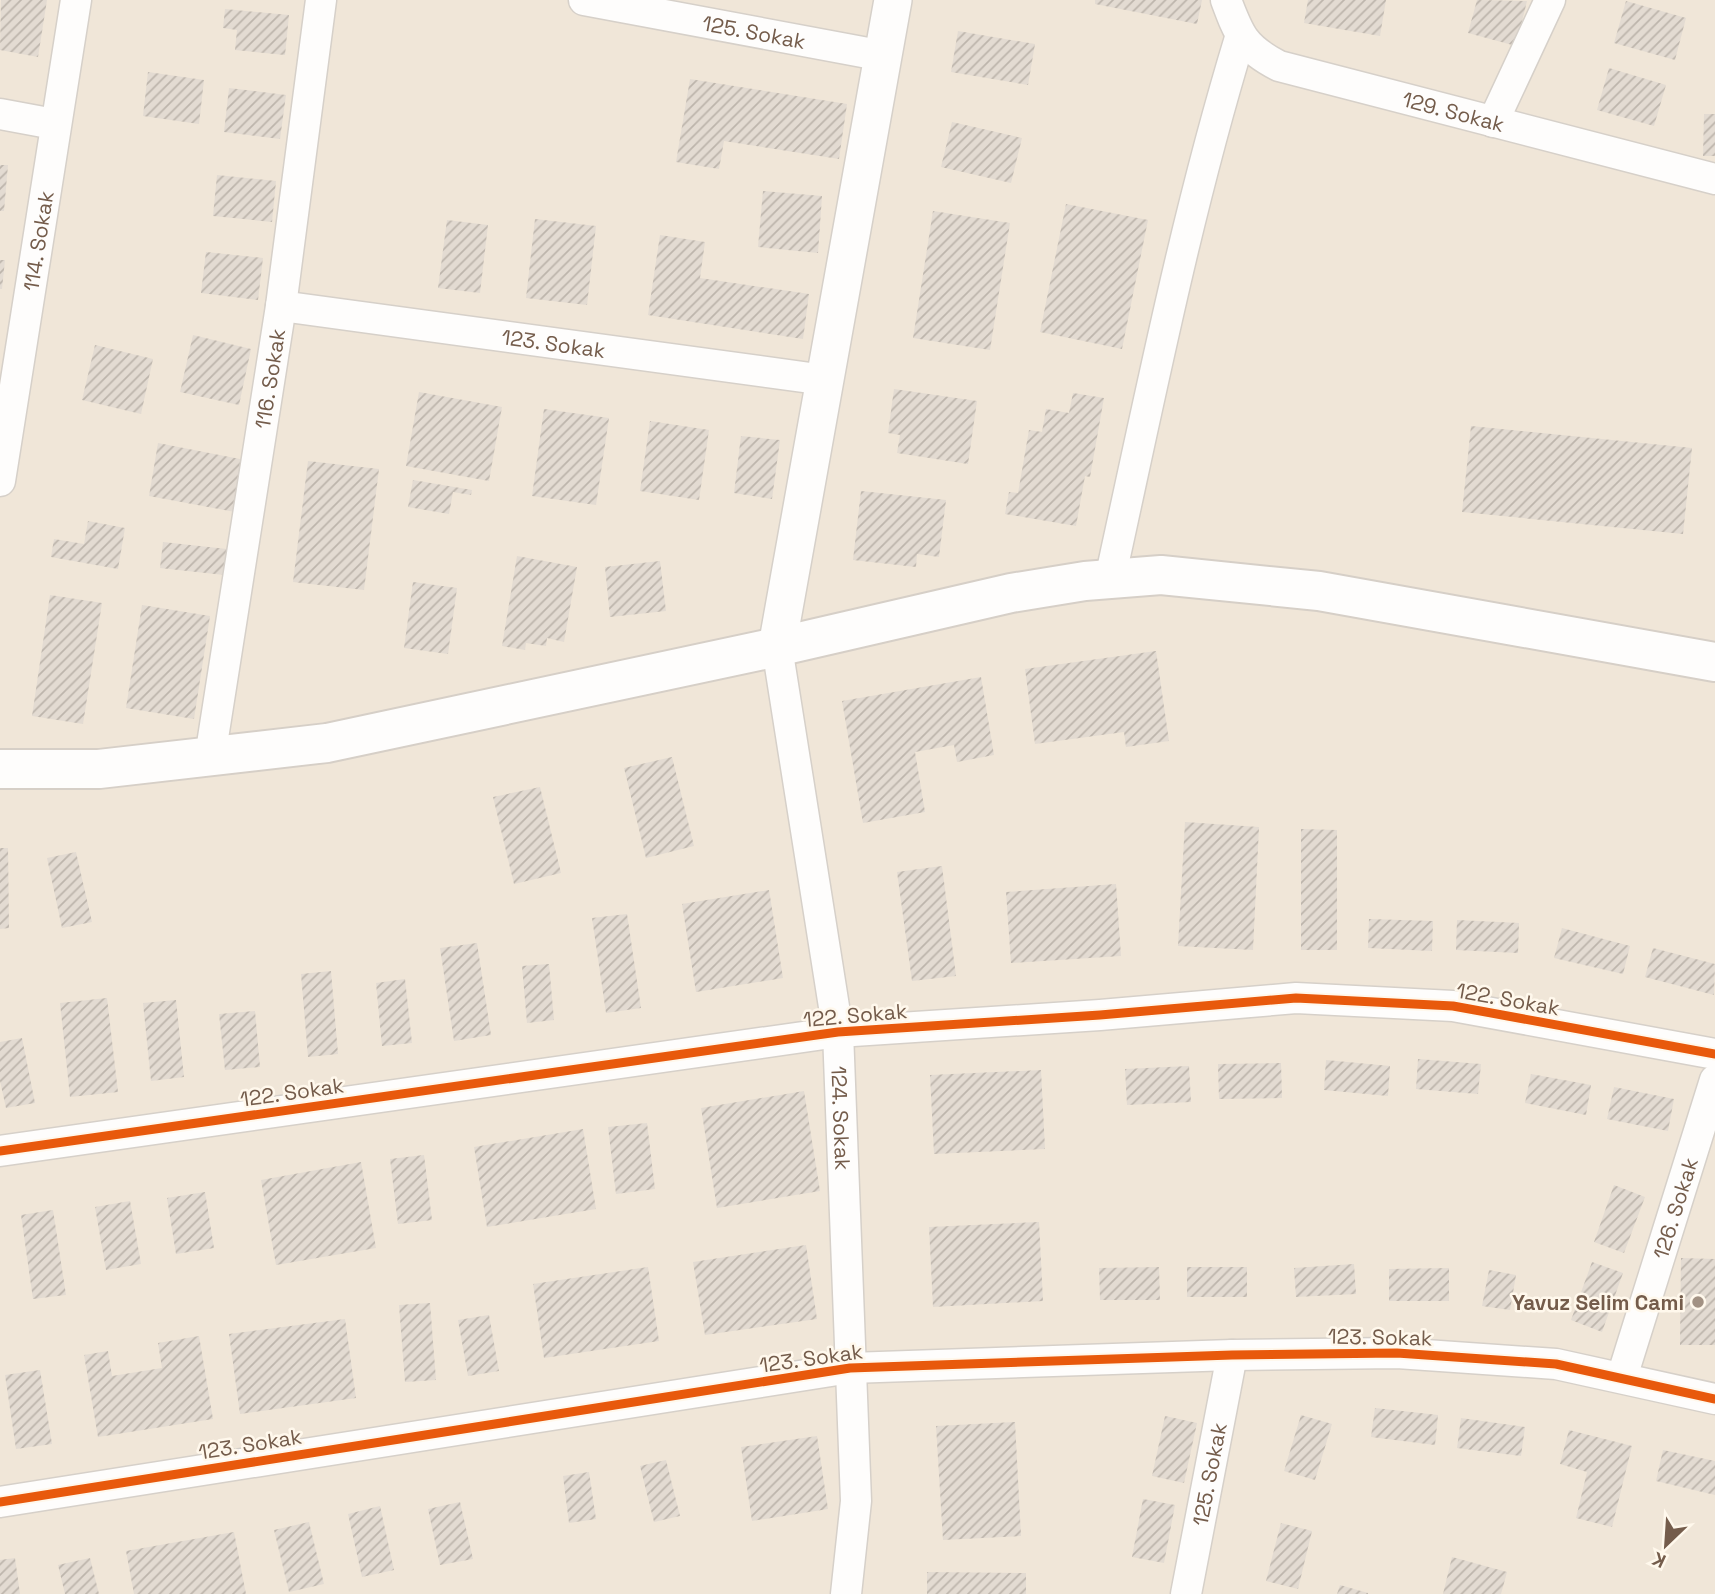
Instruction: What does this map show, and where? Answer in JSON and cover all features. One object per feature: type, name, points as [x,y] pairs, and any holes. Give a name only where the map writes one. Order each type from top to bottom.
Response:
[{"type":"main road","points":[[0,769],[99,769],[327,743],[777,647],[998,595],[1110,579],[1161,575],[1320,591],[1715,662]]},
{"type":"street","name":"114. Sokak","points":[[0,481],[54,124],[76,0]]},
{"type":"street","name":"116. Sokak","points":[[209,757],[281,306],[321,0]]},
{"type":"street","name":"125. Sokak","points":[[584,0],[884,56]]},
{"type":"street","points":[[777,647],[893,0]]},
{"type":"street","points":[[1110,579],[1179,261],[1212,132],[1240,38],[1226,0]]},
{"type":"street","points":[[1493,122],[1550,0]]},
{"type":"street","name":"129. Sokak","points":[[1240,38],[1258,55],[1279,66],[1715,179]]},
{"type":"street","points":[[0,114],[54,124]]},
{"type":"street","name":"123. Sokak","points":[[281,306],[825,380]]},
{"type":"street","name":"124. Sokak","points":[[777,647],[838,1032],[856,1501],[846,1594]]},
{"type":"street","name":"122. Sokak","points":[[0,1151],[838,1032],[1100,1015],[1296,998],[1454,1006],[1715,1054]]},
{"type":"street","name":"126. Sokak","points":[[1622,1377],[1715,1080]]},
{"type":"street","name":"123. Sokak","points":[[0,1502],[850,1368],[1232,1354],[1397,1353],[1556,1364],[1715,1399]]},
{"type":"street","name":"125. Sokak","points":[[1186,1594],[1232,1354]]},
{"type":"shaded area","points":[[0,0],[1715,0],[1715,1594],[0,1594]]},
{"type":"building","points":[[1,0],[47,0],[38,57],[0,50]]},
{"type":"building","points":[[1095,0],[1202,0],[1197,24],[1095,4]]},
{"type":"building","points":[[1308,0],[1386,0],[1380,36],[1304,23]]},
{"type":"building","points":[[1477,0],[1527,1],[1516,46],[1468,33]]},
{"type":"building","points":[[1626,1],[1686,18],[1675,60],[1614,43]]},
{"type":"building","points":[[225,9],[289,15],[285,55],[235,50],[237,30],[223,28]]},
{"type":"building","points":[[958,31],[1035,44],[1028,85],[951,72]]},
{"type":"building","points":[[1609,68],[1666,85],[1654,126],[1597,110]]},
{"type":"building","points":[[148,72],[204,80],[199,124],[143,116]]},
{"type":"building","points":[[690,79],[847,104],[839,159],[724,141],[719,169],[676,162]]},
{"type":"building","points":[[229,88],[286,95],[280,139],[224,132]]},
{"type":"building","points":[[1704,114],[1715,114],[1715,156],[1703,156]]},
{"type":"building","points":[[952,122],[1022,138],[1011,183],[941,167]]},
{"type":"building","points":[[0,165],[8,165],[4,211],[0,211]]},
{"type":"building","points":[[217,175],[276,181],[272,222],[213,216]]},
{"type":"building","points":[[763,191],[822,196],[818,253],[758,247]]},
{"type":"building","points":[[1066,204],[1148,220],[1122,349],[1040,332]]},
{"type":"building","points":[[933,211],[1010,223],[990,350],[913,338]]},
{"type":"building","points":[[535,219],[596,226],[587,305],[526,298]]},
{"type":"building","points":[[447,220],[488,225],[480,293],[438,288]]},
{"type":"building","points":[[660,235],[705,242],[700,278],[809,294],[803,339],[648,315]]},
{"type":"building","points":[[206,252],[263,258],[258,300],[201,293]]},
{"type":"building","points":[[0,260],[5,260],[2,289],[0,289]]},
{"type":"building","points":[[193,335],[251,349],[239,405],[180,392]]},
{"type":"building","points":[[95,345],[153,359],[141,414],[82,400]]},
{"type":"building","points":[[894,389],[977,401],[968,464],[897,453],[900,435],[888,433]]},
{"type":"building","points":[[419,392],[502,407],[489,481],[406,466]]},
{"type":"building","points":[[1073,393],[1104,398],[1090,477],[1085,476],[1076,526],[1005,514],[1009,492],[1018,493],[1029,430],[1042,432],[1046,409],[1069,413]]},
{"type":"building","points":[[544,409],[609,418],[596,505],[532,496]]},
{"type":"building","points":[[650,421],[709,430],[699,500],[640,491]]},
{"type":"building","points":[[1471,426],[1692,448],[1683,534],[1462,512]]},
{"type":"building","points":[[741,436],[780,440],[772,499],[734,493]]},
{"type":"building","points":[[158,443],[245,460],[235,512],[149,496]]},
{"type":"building","points":[[308,461],[379,469],[364,590],[293,582]]},
{"type":"building","points":[[413,480],[472,490],[471,495],[453,492],[449,514],[408,507]]},
{"type":"building","points":[[861,491],[946,500],[939,557],[917,554],[916,567],[853,560]]},
{"type":"building","points":[[88,521],[125,528],[118,569],[51,557],[54,539],[84,544]]},
{"type":"building","points":[[163,542],[227,549],[224,575],[160,568]]},
{"type":"building","points":[[517,556],[577,567],[564,642],[547,638],[546,646],[526,643],[525,650],[502,646]]},
{"type":"building","points":[[660,561],[666,611],[610,617],[605,567]]},
{"type":"building","points":[[413,582],[457,588],[448,654],[404,648]]},
{"type":"building","points":[[50,595],[102,603],[83,724],[32,716]]},
{"type":"building","points":[[142,605],[210,616],[194,719],[126,708]]},
{"type":"building","points":[[1156,651],[1169,741],[1126,747],[1124,732],[1035,744],[1025,669]]},
{"type":"building","points":[[981,677],[994,755],[957,762],[954,745],[915,752],[925,812],[863,823],[842,701]]},
{"type":"building","points":[[672,757],[694,846],[646,858],[624,768]]},
{"type":"building","points":[[540,787],[561,873],[514,884],[493,797]]},
{"type":"building","points":[[1185,822],[1259,827],[1253,950],[1178,946]]},
{"type":"building","points":[[1301,829],[1337,830],[1337,950],[1301,950]]},
{"type":"building","points":[[0,848],[8,848],[9,928],[0,929]]},
{"type":"building","points":[[76,852],[92,922],[62,928],[47,858]]},
{"type":"building","points":[[942,866],[956,976],[912,981],[897,872]]},
{"type":"building","points":[[1116,884],[1121,956],[1011,963],[1006,892]]},
{"type":"building","points":[[769,890],[783,978],[696,992],[682,904]]},
{"type":"building","points":[[627,914],[641,1008],[606,1013],[592,918]]},
{"type":"building","points":[[1369,919],[1433,921],[1432,951],[1368,948]]},
{"type":"building","points":[[1457,920],[1519,923],[1518,953],[1456,950]]},
{"type":"building","points":[[1562,928],[1630,946],[1623,974],[1554,958]]},
{"type":"building","points":[[477,943],[491,1035],[454,1041],[440,948]]},
{"type":"building","points":[[1653,948],[1715,964],[1714,995],[1645,977]]},
{"type":"building","points":[[549,964],[554,1020],[527,1023],[522,966]]},
{"type":"building","points":[[331,971],[338,1054],[308,1057],[301,974]]},
{"type":"building","points":[[405,979],[412,1043],[382,1046],[376,983]]},
{"type":"building","points":[[107,998],[118,1092],[70,1097],[60,1003]]},
{"type":"building","points":[[176,1000],[184,1077],[151,1081],[143,1003]]},
{"type":"building","points":[[255,1011],[260,1067],[225,1070],[219,1014]]},
{"type":"building","points":[[22,1038],[35,1103],[6,1108],[0,1081],[0,1042]]},
{"type":"building","points":[[1418,1059],[1481,1064],[1478,1094],[1416,1089]]},
{"type":"building","points":[[1326,1060],[1390,1066],[1388,1096],[1324,1090]]},
{"type":"building","points":[[1281,1063],[1282,1098],[1219,1099],[1218,1064]]},
{"type":"building","points":[[1189,1066],[1191,1102],[1127,1105],[1125,1069]]},
{"type":"building","points":[[1041,1070],[1045,1149],[934,1154],[930,1075]]},
{"type":"building","points":[[1531,1074],[1591,1085],[1586,1115],[1525,1103]]},
{"type":"building","points":[[1614,1087],[1674,1099],[1668,1131],[1607,1119]]},
{"type":"building","points":[[804,1091],[820,1191],[717,1208],[701,1108]]},
{"type":"building","points":[[647,1123],[655,1189],[616,1194],[608,1127]]},
{"type":"building","points":[[583,1129],[596,1209],[487,1227],[474,1147]]},
{"type":"building","points":[[424,1155],[432,1220],[398,1224],[390,1159]]},
{"type":"building","points":[[361,1162],[376,1248],[276,1265],[261,1180]]},
{"type":"building","points":[[1614,1185],[1645,1197],[1624,1253],[1594,1242]]},
{"type":"building","points":[[205,1192],[214,1248],[176,1254],[167,1198]]},
{"type":"building","points":[[130,1201],[141,1264],[106,1270],[95,1207]]},
{"type":"building","points":[[53,1210],[66,1295],[33,1299],[21,1215]]},
{"type":"building","points":[[1039,1222],[1043,1301],[933,1307],[929,1227]]},
{"type":"building","points":[[806,1245],[817,1319],[705,1335],[693,1262]]},
{"type":"building","name":"Yavuz Selim Cami","points":[[1681,1258],[1715,1259],[1715,1345],[1680,1345]]},
{"type":"building","points":[[1592,1262],[1623,1273],[1602,1332],[1571,1320]]},
{"type":"building","points":[[1354,1264],[1356,1294],[1296,1297],[1294,1268]]},
{"type":"building","points":[[648,1267],[659,1341],[544,1358],[533,1284]]},
{"type":"building","points":[[1159,1267],[1160,1300],[1100,1300],[1099,1268]]},
{"type":"building","points":[[1187,1267],[1247,1267],[1247,1297],[1187,1297]]},
{"type":"building","points":[[1449,1268],[1449,1301],[1389,1301],[1389,1269]]},
{"type":"building","points":[[1489,1270],[1516,1275],[1510,1310],[1482,1306]]},
{"type":"building","points":[[430,1303],[436,1380],[405,1382],[399,1305]]},
{"type":"building","points":[[489,1315],[499,1371],[468,1376],[458,1320]]},
{"type":"building","points":[[345,1319],[356,1398],[240,1414],[229,1334]]},
{"type":"building","points":[[199,1336],[213,1419],[98,1437],[84,1355],[108,1351],[112,1376],[162,1368],[158,1343]]},
{"type":"building","points":[[40,1370],[52,1444],[16,1449],[5,1375]]},
{"type":"building","points":[[1375,1408],[1438,1415],[1435,1445],[1371,1437]]},
{"type":"building","points":[[1301,1415],[1332,1424],[1315,1480],[1284,1471]]},
{"type":"building","points":[[1165,1416],[1197,1423],[1184,1483],[1152,1476]]},
{"type":"building","points":[[1461,1418],[1525,1427],[1521,1456],[1457,1448]]},
{"type":"building","points":[[1015,1422],[1021,1536],[943,1540],[936,1426]]},
{"type":"building","points":[[1569,1430],[1632,1446],[1612,1527],[1576,1518],[1587,1472],[1560,1464]]},
{"type":"building","points":[[817,1436],[828,1509],[752,1521],[741,1447]]},
{"type":"building","points":[[1663,1450],[1715,1461],[1715,1495],[1656,1481]]},
{"type":"building","points":[[666,1460],[680,1516],[654,1522],[640,1466]]},
{"type":"building","points":[[589,1472],[596,1519],[569,1523],[563,1476]]},
{"type":"building","points":[[1143,1499],[1175,1505],[1164,1563],[1132,1557]]},
{"type":"building","points":[[460,1502],[473,1559],[440,1565],[428,1509]]},
{"type":"building","points":[[380,1506],[394,1570],[362,1577],[348,1514]]},
{"type":"building","points":[[309,1522],[324,1584],[289,1592],[274,1530]]},
{"type":"building","points":[[1281,1523],[1312,1531],[1298,1589],[1266,1581]]},
{"type":"building","points":[[234,1532],[246,1594],[134,1594],[126,1551]]},
{"type":"building","points":[[1452,1557],[1507,1572],[1501,1594],[1443,1594]]},
{"type":"building","points":[[15,1558],[20,1594],[0,1594],[0,1560]]},
{"type":"building","points":[[90,1558],[99,1594],[65,1594],[58,1565]]},
{"type":"building","points":[[927,1572],[1026,1573],[1026,1594],[927,1594]]},
{"type":"building","points":[[1340,1585],[1368,1593],[1368,1594],[1337,1594]]},
{"type":"cycle path","points":[[0,1151],[838,1032],[1100,1015],[1296,998],[1453,1006],[1715,1054]]},
{"type":"cycle path","points":[[0,1502],[850,1368],[1232,1355],[1397,1353],[1556,1364],[1715,1399]]},
{"type":"place","name":"Yavuz Selim Cami","points":[[1698,1302]]}]
